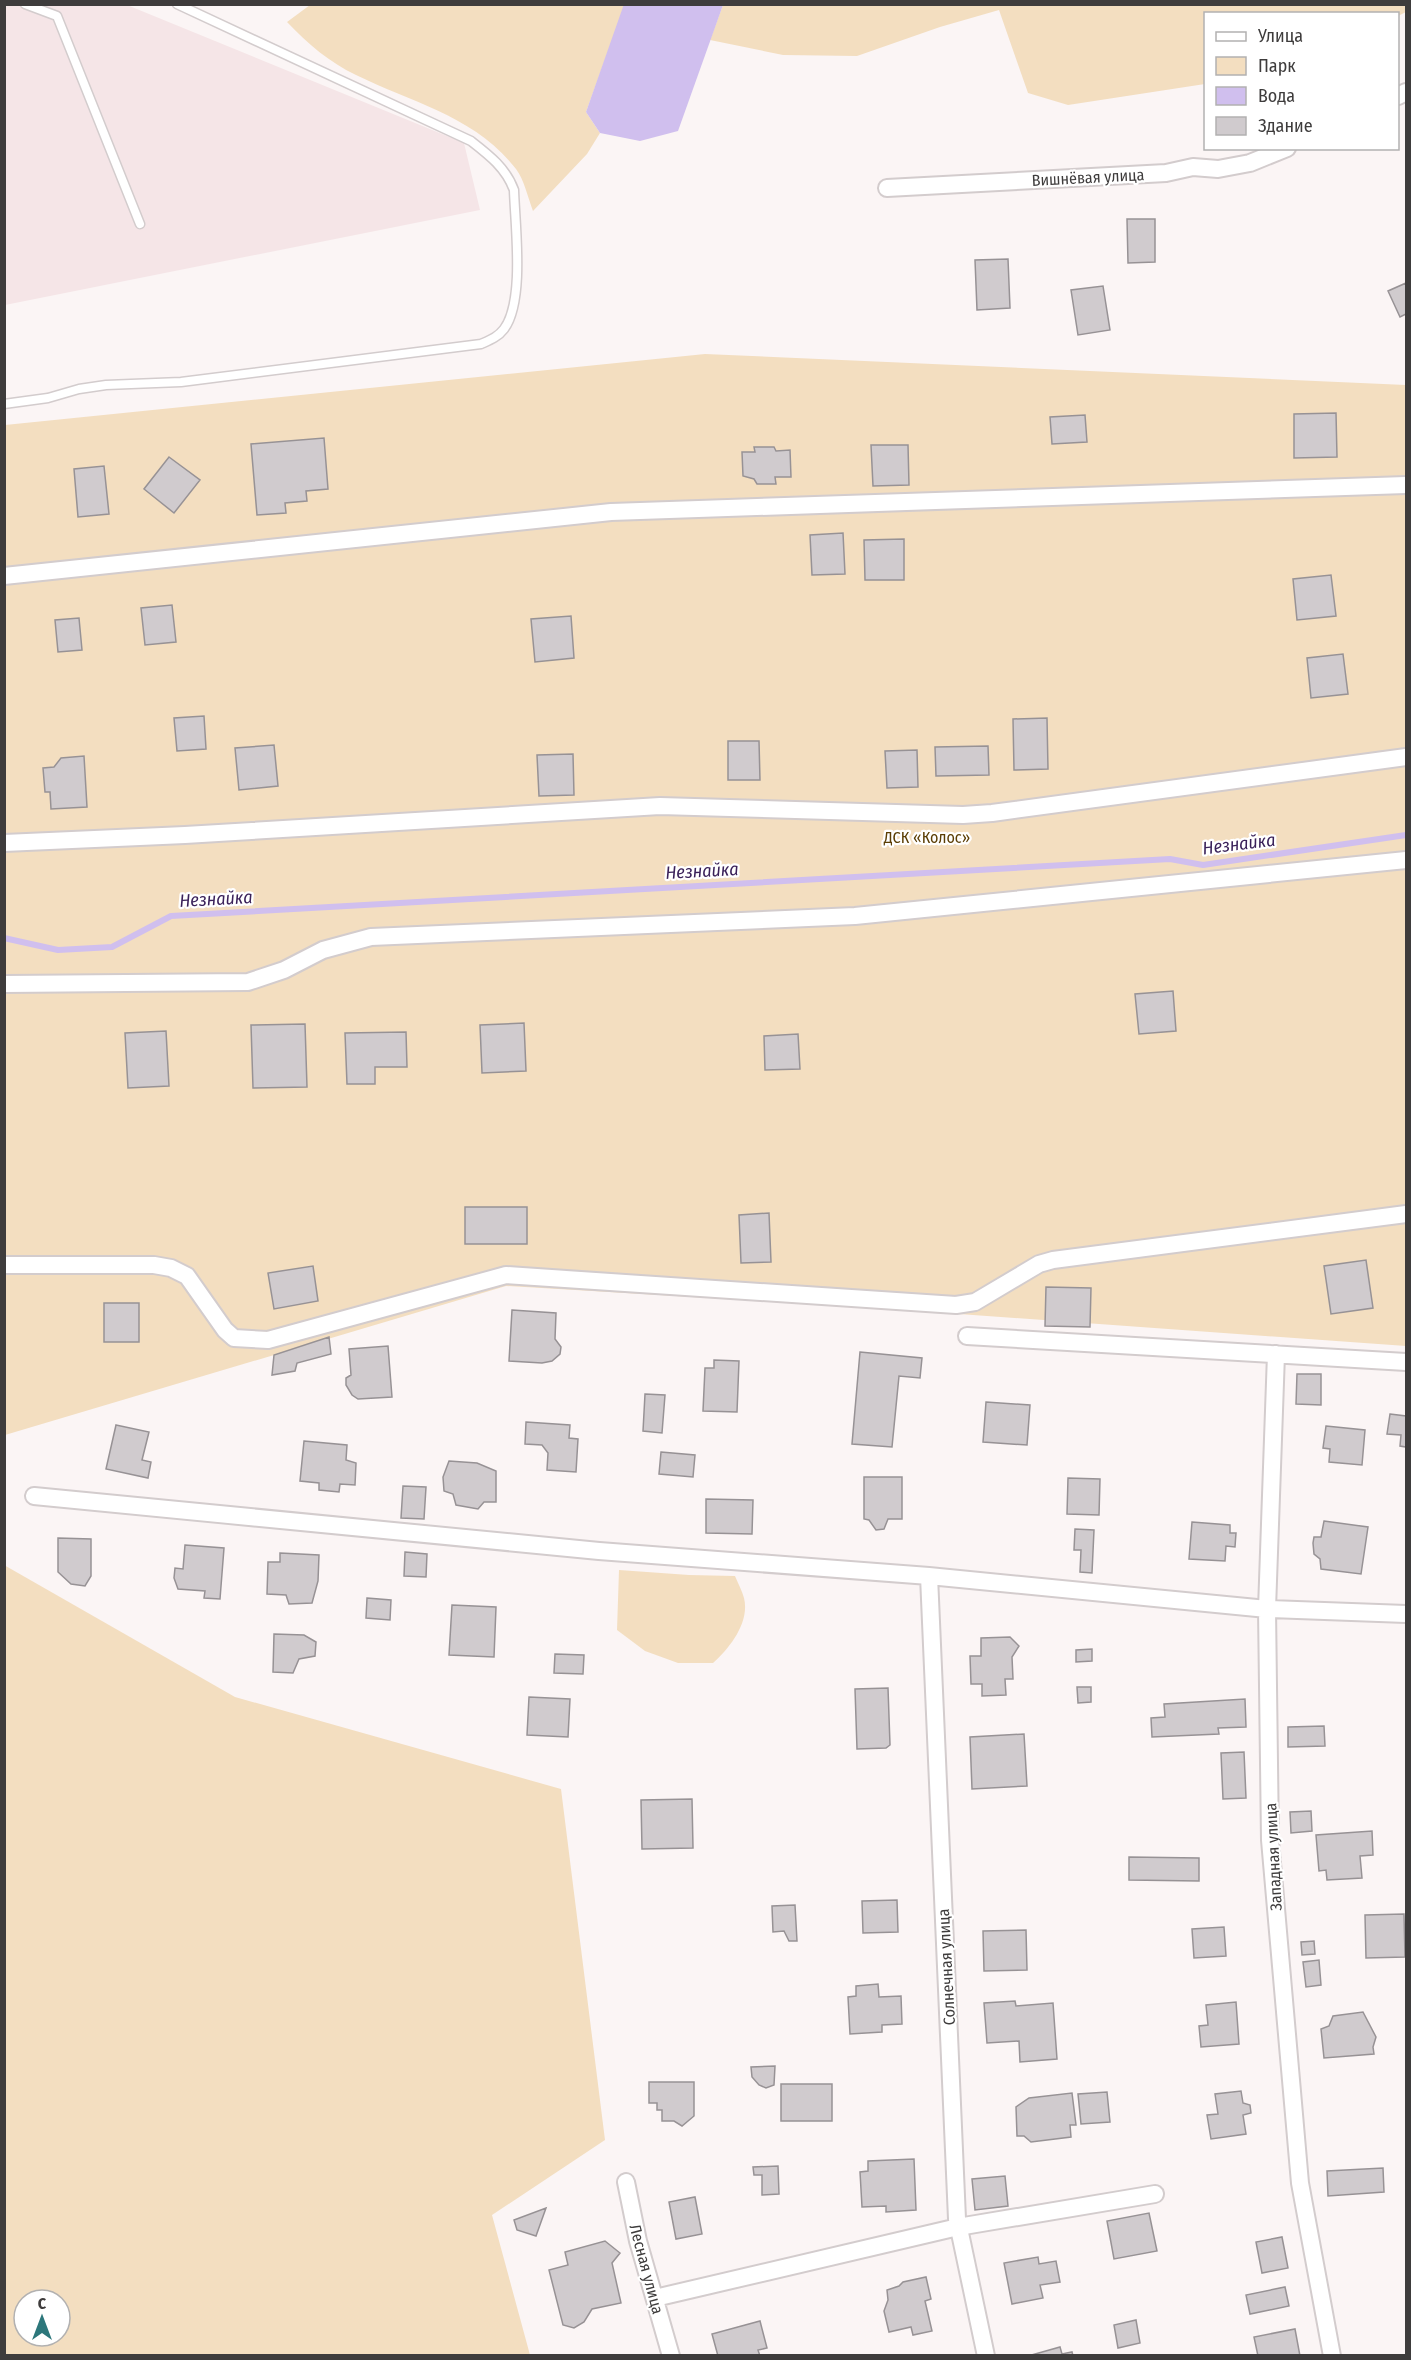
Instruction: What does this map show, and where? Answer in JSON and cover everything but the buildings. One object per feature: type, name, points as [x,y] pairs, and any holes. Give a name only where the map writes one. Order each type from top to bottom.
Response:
[{"type":"street","name":"Вишнёвая улица","points":[[887,188],[1166,173],[1193,167],[1218,169],[1250,163],[1282,150]]},
{"type":"street","points":[[4,576],[611,512],[1407,485]]},
{"type":"street","points":[[4,843],[185,835],[660,806],[992,813],[1407,757]]},
{"type":"street","points":[[4,984],[248,982],[284,970],[323,950],[371,937],[855,916],[1407,860]]},
{"type":"street","points":[[4,1265],[154,1265],[171,1268],[187,1276],[225,1330],[234,1338],[267,1340],[506,1275],[967,1304],[1039,1264],[1053,1260],[1407,1214]]},
{"type":"street","points":[[967,1336],[1407,1362]]},
{"type":"street","name":"Западная улица","points":[[1276,1354],[1267,1609],[1270,1840],[1298,2166],[1332,2355]]},
{"type":"street","points":[[34,1496],[599,1551],[929,1576],[1267,1609],[1407,1614]]},
{"type":"street","name":"Солнечная улица","points":[[929,1576],[958,2227],[986,2355]]},
{"type":"street","name":"Лесная улица","points":[[626,2182],[639,2241],[671,2355]]},
{"type":"street","points":[[655,2298],[958,2227],[1155,2194]]},
{"type":"lane","points":[[26,4],[57,16],[140,224]]},
{"type":"lane","points":[[4,404],[48,398],[79,389],[106,385],[181,382],[481,344],[494,339],[504,330],[510,318],[517,277],[514,190],[509,177],[492,156],[471,141],[177,4]]},
{"type":"shaded area","points":[[5,5],[127,5],[464,143],[480,210],[5,305]]},
{"type":"green space","points":[[310,5],[625,5],[586,112],[600,133],[587,154],[533,211],[519,173],[500,151],[482,136],[442,113],[346,70],[303,38],[287,22]]},
{"type":"green space","points":[[723,5],[1406,5],[1406,12],[1399,16],[1399,12],[1204,12],[1204,84],[1068,105],[1028,93],[999,10],[940,27],[857,56],[783,55],[710,40]]},
{"type":"green space","name":"ДСК «Колос»","points":[[705,354],[1406,385],[1406,1346],[876,1308],[506,1286],[5,1435],[5,425]]},
{"type":"green space","points":[[4,1565],[235,1697],[561,1789],[605,2140],[492,2215],[530,2355],[5,2355]]},
{"type":"green space","points":[[619,1570],[735,1576],[745,1607],[737,1634],[713,1663],[678,1663],[645,1651],[617,1630]]},
{"type":"water","points":[[624,4],[723,5],[678,131],[640,141],[600,133],[586,112]]},
{"type":"waterway","name":"Незнайка","points":[[4,938],[58,950],[112,947],[171,916],[1170,859],[1203,865],[1406,835]]}]
